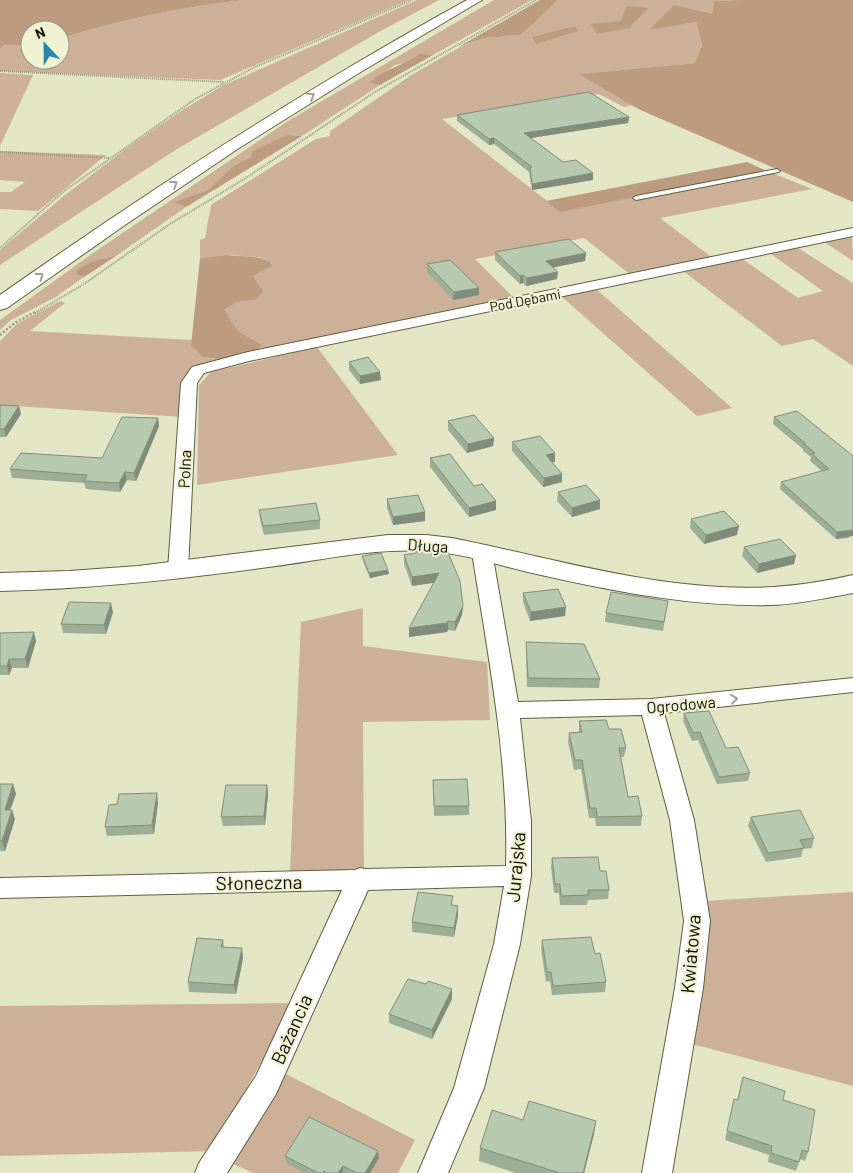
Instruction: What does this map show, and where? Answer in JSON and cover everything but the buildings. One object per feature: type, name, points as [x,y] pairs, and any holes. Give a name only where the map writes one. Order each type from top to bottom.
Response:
[{"type":"main road","points":[[158,176],[314,78],[454,0]]},
{"type":"main road","points":[[0,304],[146,203],[292,108],[404,40],[476,0]]},
{"type":"main road","name":"Długa","points":[[0,582],[37,582],[178,570],[384,544],[426,543],[482,552],[518,562],[614,582],[717,595],[783,595],[853,584]]},
{"type":"street","name":"Pod Dębami","points":[[198,370],[248,357],[853,232]]},
{"type":"street","name":"Polna","points":[[178,570],[189,383],[198,370]]},
{"type":"street","name":"Jurajska","points":[[433,1173],[469,1088],[507,944],[518,876],[519,821],[508,710],[482,552]]},
{"type":"street","name":"Ogrodowa","points":[[508,710],[651,707],[853,685]]},
{"type":"street","name":"Kwiatowa","points":[[651,707],[682,820],[696,921],[689,988],[657,1173]]},
{"type":"street","name":"Słoneczna","points":[[0,888],[298,882],[360,878],[518,876]]},
{"type":"street","name":"Bażancia","points":[[210,1173],[266,1085],[360,878]]},
{"type":"lane","points":[[636,198],[777,171]]},
{"type":"path","points":[[0,248],[64,191],[159,123],[224,82],[412,0]]},
{"type":"path","points":[[0,336],[15,323],[59,300],[84,284],[170,224],[246,178],[375,92],[536,0]]},
{"type":"path","points":[[0,71],[224,82]]},
{"type":"path","points":[[0,152],[111,158]]},
{"type":"shaded area","points":[[0,0],[245,0],[151,15],[105,25],[70,36],[70,20],[20,20],[20,46],[4,45],[0,49]]},
{"type":"shaded area","points":[[245,0],[409,0],[220,80],[0,71],[0,49],[3,45],[20,46],[20,70],[70,70],[70,36],[105,25],[198,6]]},
{"type":"shaded area","points":[[417,0],[439,0],[377,33],[177,149],[0,265],[0,250],[65,195],[131,145],[184,109],[224,85]]},
{"type":"shaded area","points":[[494,0],[532,0],[433,55],[420,55],[409,62],[395,65],[370,83],[380,85],[302,136],[287,135],[252,151],[251,157],[233,166],[208,190],[177,201],[177,203],[186,207],[116,256],[99,259],[90,264],[77,275],[84,277],[54,298],[11,320],[0,330],[0,320],[93,253],[288,121]]},
{"type":"shaded area","points":[[540,0],[558,0],[521,35],[484,38],[458,47]]},
{"type":"shaded area","points":[[558,0],[741,0],[714,1],[712,14],[650,29],[696,22],[702,45],[695,63],[580,74],[632,105],[624,107],[599,94],[442,119],[560,211],[767,171],[812,189],[660,218],[714,259],[631,275],[584,238],[475,259],[515,299],[255,352],[262,345],[238,331],[225,310],[237,302],[256,300],[253,276],[273,264],[259,257],[227,255],[200,258],[200,240],[205,238],[211,205],[316,139],[330,136],[330,131],[410,76],[460,47],[484,38],[521,35]]},
{"type":"shaded area","points":[[853,0],[853,202],[638,109],[579,74],[695,63],[702,45],[696,22],[649,30],[674,5],[712,14],[714,1]]},
{"type":"shaded area","points":[[627,6],[648,8],[629,28],[597,34],[591,24],[621,21]]},
{"type":"shaded area","points":[[575,26],[578,31],[536,44],[532,37]]},
{"type":"shaded area","points":[[420,54],[433,55],[380,85],[369,83],[381,74]]},
{"type":"shaded area","points":[[0,73],[33,75],[0,146]]},
{"type":"shaded area","points":[[287,135],[302,136],[186,207],[176,203],[208,190],[233,166],[251,157],[252,151]]},
{"type":"shaded area","points":[[0,151],[106,155],[38,211],[0,209],[0,192],[11,192],[25,182],[0,180]]},
{"type":"shaded area","points":[[747,162],[767,171],[560,212],[546,201]]},
{"type":"shaded area","points":[[852,236],[853,261],[821,240]]},
{"type":"shaded area","points":[[795,246],[853,283],[853,366],[813,339],[782,346],[683,271],[741,258],[798,298],[823,291],[768,252]]},
{"type":"shaded area","points":[[227,255],[257,257],[273,265],[253,276],[263,292],[256,300],[237,302],[225,310],[238,331],[262,345],[255,352],[218,359],[203,357],[191,346],[200,258]]},
{"type":"shaded area","points":[[116,256],[84,277],[77,275],[76,271],[85,265],[100,259]]},
{"type":"shaded area","points":[[596,289],[732,408],[697,416],[561,296]]},
{"type":"shaded area","points":[[60,301],[65,303],[30,331],[192,340],[191,346],[203,357],[218,359],[198,368],[182,417],[0,405],[0,341],[17,324]]},
{"type":"shaded area","points":[[317,347],[398,455],[197,485],[199,385],[211,372]]},
{"type":"shaded area","points":[[363,608],[363,646],[487,662],[490,720],[363,722],[364,872],[290,872],[301,622]]},
{"type":"shaded area","points":[[853,892],[853,1086],[692,1044],[703,901]]},
{"type":"shaded area","points":[[294,1003],[212,1151],[0,1156],[0,1006]]},
{"type":"shaded area","points":[[278,1070],[415,1140],[398,1173],[253,1173],[225,1160]]}]
